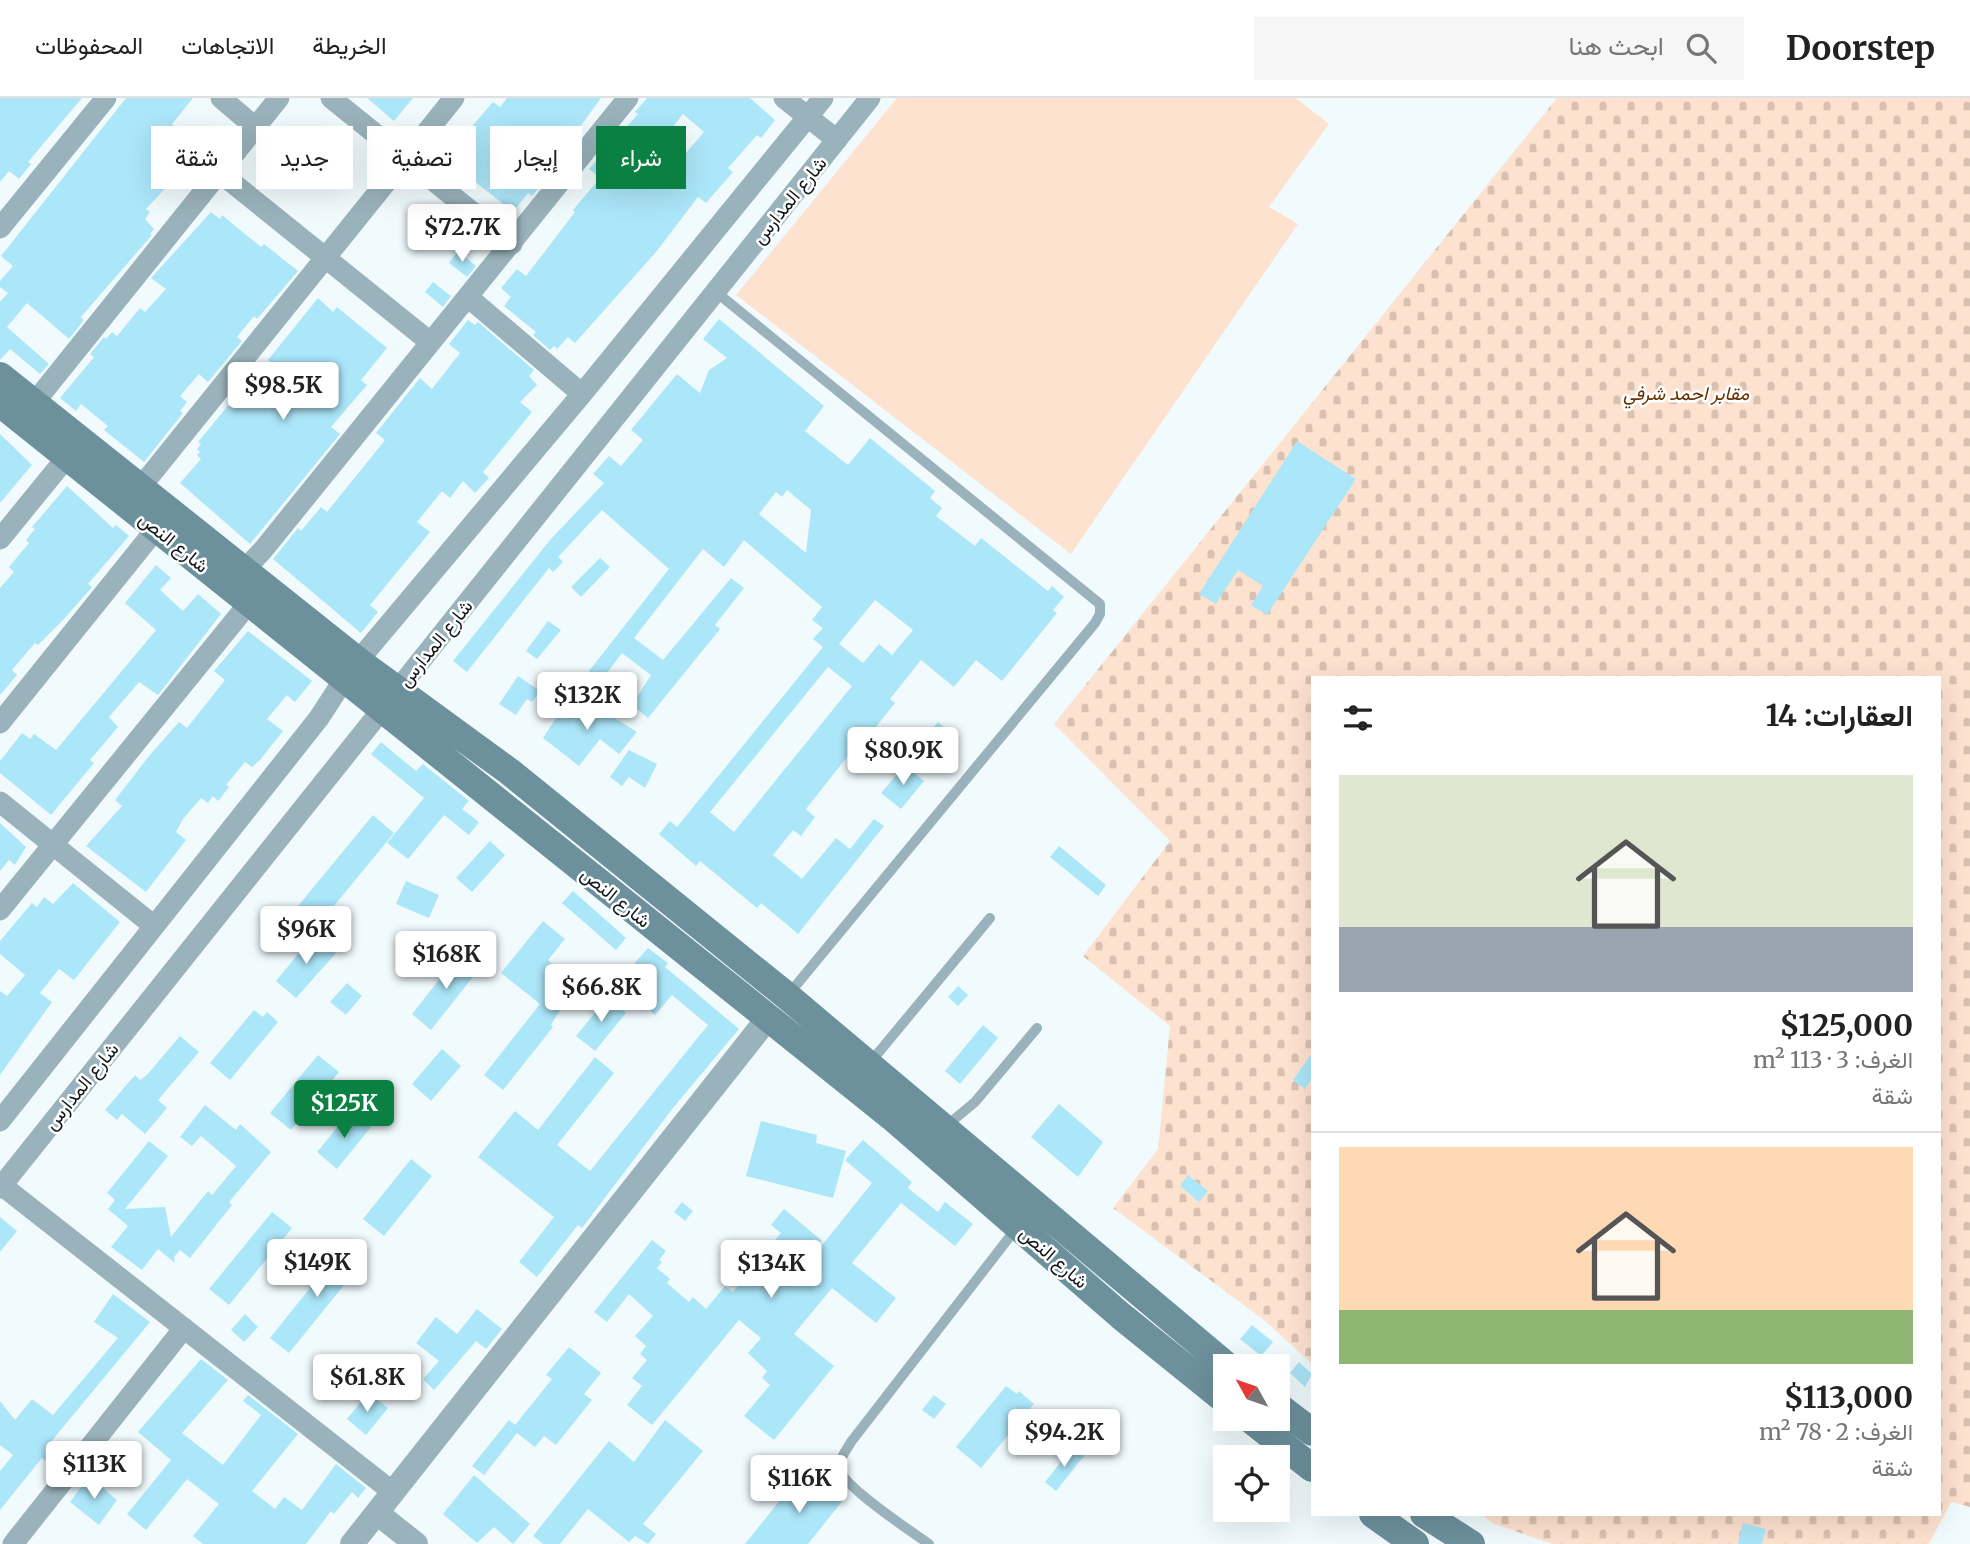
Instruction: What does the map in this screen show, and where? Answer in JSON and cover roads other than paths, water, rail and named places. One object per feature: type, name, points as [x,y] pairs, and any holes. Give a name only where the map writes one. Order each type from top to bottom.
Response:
[{"type":"main road","name":"شارع النص","points":[[0,376],[244,570],[351,671]]},
{"type":"main road","name":"شارع النص","points":[[0,403],[249,603],[351,671],[389,700],[768,1018],[892,1117],[1121,1315],[1213,1390]]},
{"type":"main road","name":"شارع النص","points":[[389,700],[510,772],[945,1127],[1213,1355]]},
{"type":"main road","points":[[1290,1415],[1311,1431]]},
{"type":"main road","points":[[1266,1432],[1311,1467]]},
{"type":"main road","points":[[1376,1516],[1415,1544]]},
{"type":"main road","points":[[1427,1516],[1471,1544]]},
{"type":"street","points":[[0,228],[106,98]]},
{"type":"street","points":[[221,98],[255,127]]},
{"type":"street","points":[[242,143],[279,98]]},
{"type":"street","points":[[331,98],[367,128]]},
{"type":"street","points":[[432,126],[454,98]]},
{"type":"street","points":[[244,570],[512,244],[628,98]]},
{"type":"street","points":[[784,98],[837,140]]},
{"type":"street","points":[[0,1121],[319,718],[351,671],[582,394],[822,98]]},
{"type":"street","name":"شارع المدارس","points":[[1,1186],[870,98]]},
{"type":"street","points":[[34,403],[205,189]]},
{"type":"street","points":[[240,189],[430,342]]},
{"type":"street","points":[[140,488],[381,189]]},
{"type":"street","points":[[443,189],[512,244]]},
{"type":"street","points":[[468,297],[582,394]]},
{"type":"street","points":[[0,540],[66,457]]},
{"type":"street","points":[[0,723],[156,529]]},
{"type":"street","points":[[0,910],[249,603]]},
{"type":"street","points":[[0,802],[154,926]]},
{"type":"street","points":[[352,1544],[768,1018]]},
{"type":"street","points":[[1,1186],[394,1493]]},
{"type":"street","points":[[13,1544],[184,1328]]},
{"type":"street","points":[[377,1513],[416,1544]]},
{"type":"lane","points":[[716,292],[1100,604],[1100,614],[1095,622],[787,996]]},
{"type":"lane","points":[[869,1064],[990,918]]},
{"type":"lane","points":[[945,1127],[975,1102],[1037,1028]]},
{"type":"lane","points":[[929,1544],[866,1498],[841,1473],[839,1467],[851,1442],[1018,1225]]},
{"type":"park label","name":"مقابر احمد شرفي","points":[[1686,393]]}]
